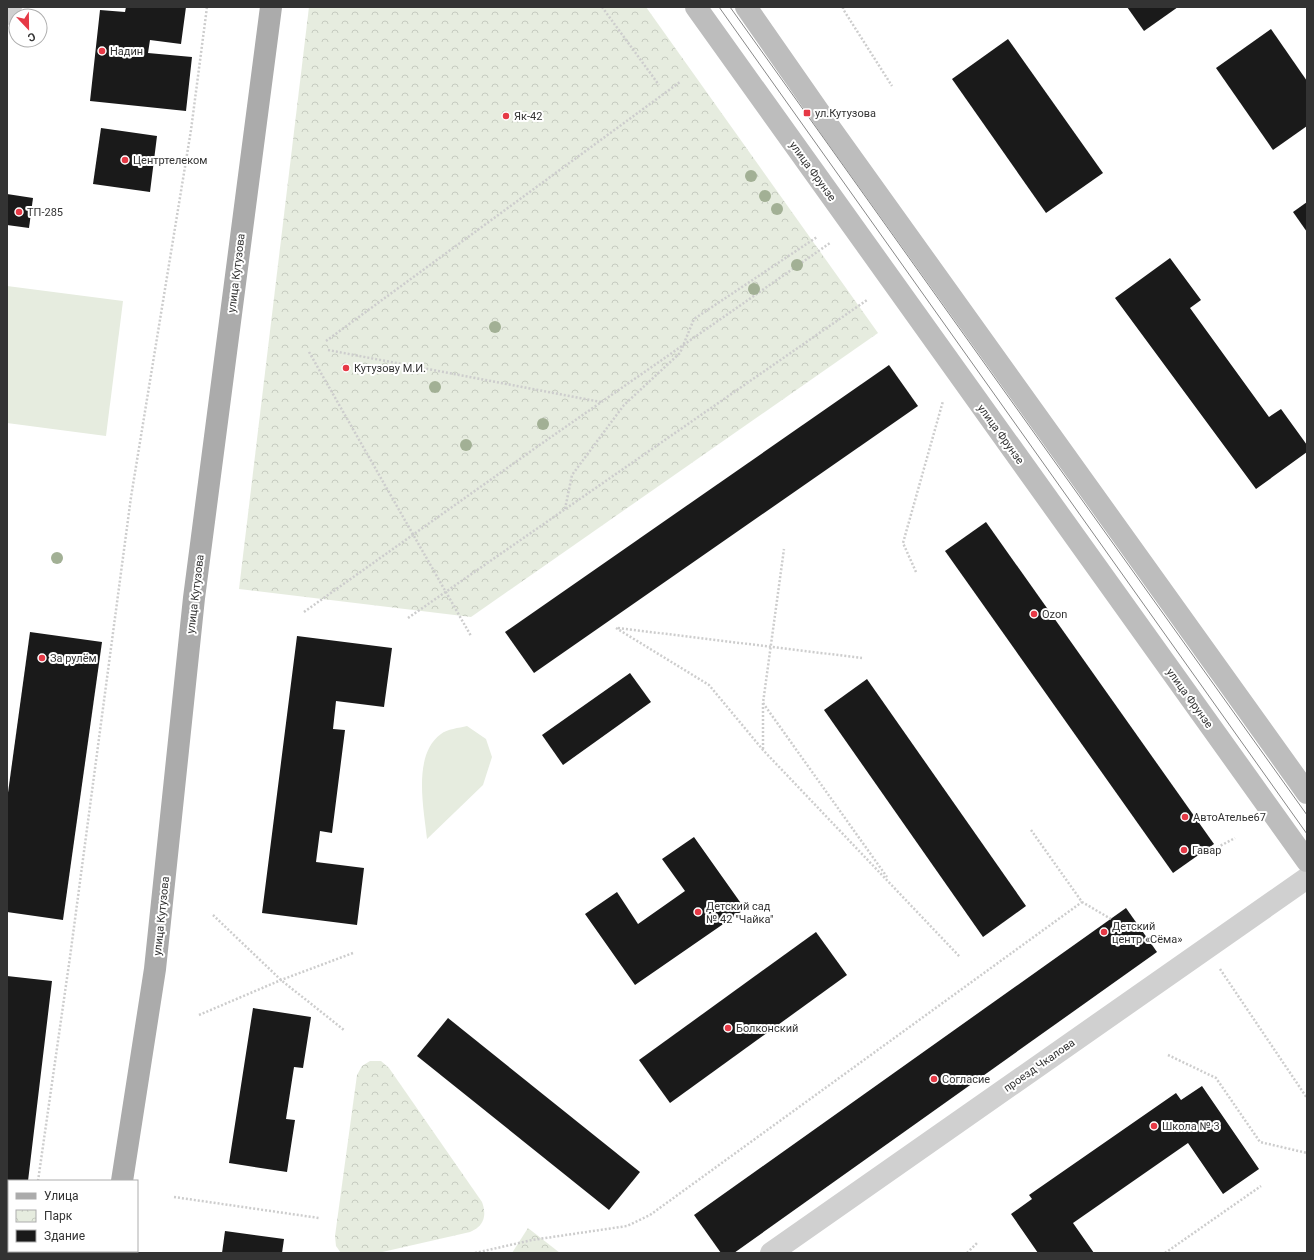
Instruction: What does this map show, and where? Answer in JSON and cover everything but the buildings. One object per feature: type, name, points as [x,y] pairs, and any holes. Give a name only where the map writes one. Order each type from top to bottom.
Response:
[{"type":"main road","name":"улица Кутузова","points":[[122,1180],[155,969],[194,598],[271,7]]},
{"type":"main road","name":"улица Фрунзе","points":[[696,7],[1307,861]]},
{"type":"main road","points":[[746,7],[831,129],[1307,793]]},
{"type":"street","points":[[7,14],[11,7]]},
{"type":"street","name":"проезд Чкалова","points":[[771,1253],[1307,878]]},
{"type":"path","points":[[38,1180],[71,950],[131,497],[191,130],[207,7]]},
{"type":"path","points":[[602,7],[659,85]]},
{"type":"path","points":[[843,7],[892,86]]},
{"type":"path","points":[[326,340],[680,82]]},
{"type":"path","points":[[564,509],[572,475],[624,405],[680,353],[694,319],[817,237]]},
{"type":"path","points":[[304,612],[830,243]]},
{"type":"path","points":[[408,618],[867,300]]},
{"type":"path","points":[[328,350],[602,402]]},
{"type":"path","points":[[309,352],[471,636]]},
{"type":"path","points":[[916,572],[903,543],[943,401]]},
{"type":"path","points":[[763,750],[763,703],[784,549]]},
{"type":"path","points":[[862,658],[616,628],[709,685],[763,750],[960,957]]},
{"type":"path","points":[[763,703],[893,885]]},
{"type":"path","points":[[1031,830],[1082,902],[1111,919]]},
{"type":"path","points":[[1203,855],[1235,838]]},
{"type":"path","points":[[475,1253],[532,1240],[627,1226],[650,1215],[1082,902]]},
{"type":"path","points":[[213,915],[281,980],[344,1030]]},
{"type":"path","points":[[199,1015],[281,980],[353,953]]},
{"type":"path","points":[[1218,966],[1307,1098]]},
{"type":"path","points":[[1168,1055],[1216,1078],[1260,1142],[1307,1153]]},
{"type":"path","points":[[1164,1253],[1261,1186]]},
{"type":"path","points":[[174,1197],[319,1218]]},
{"type":"path","points":[[968,1253],[978,1242]]},
{"type":"green space","points":[[309,7],[646,7],[878,333],[471,617],[239,589]]},
{"type":"green space","points":[[7,286],[123,301],[106,436],[7,423]]},
{"type":"green space","points":[[467,726],[486,739],[492,757],[483,785],[427,839],[422,798],[423,769],[426,755],[432,743],[441,734]]},
{"type":"green space","points":[[370,1061],[381,1061],[389,1068],[482,1202],[484,1212],[483,1220],[475,1230],[378,1253],[341,1253],[336,1246],[335,1236],[357,1075],[362,1066]]},
{"type":"green space","points":[[528,1228],[560,1253],[512,1253]]},
{"type":"tram line","points":[[719,7],[1307,834]]},
{"type":"tram line","points":[[730,7],[1307,815]]},
{"type":"place","name":"Надин","points":[[102,51]]},
{"type":"place","name":"ул.Кутузова","points":[[807,113]]},
{"type":"place","name":"Як-42","points":[[506,116]]},
{"type":"place","name":"Центртелеком","points":[[125,160]]},
{"type":"place","name":"ТП-285","points":[[19,212]]},
{"type":"place","name":"Кутузову М.И.","points":[[346,368]]},
{"type":"place","name":"Ozon","points":[[1034,614]]},
{"type":"place","name":"За рулём","points":[[42,658]]},
{"type":"place","name":"АвтоАтелье67","points":[[1185,817]]},
{"type":"place","name":"Гавар","points":[[1184,850]]},
{"type":"place","name":"Детский сад № 42 \"Чайка\"","points":[[698,912]]},
{"type":"place","name":"Детский центр «Сёма»","points":[[1104,932]]},
{"type":"place","name":"Болконский","points":[[728,1028]]},
{"type":"place","name":"Согласие","points":[[934,1079]]},
{"type":"place","name":"Школа № 3","points":[[1154,1126]]}]
